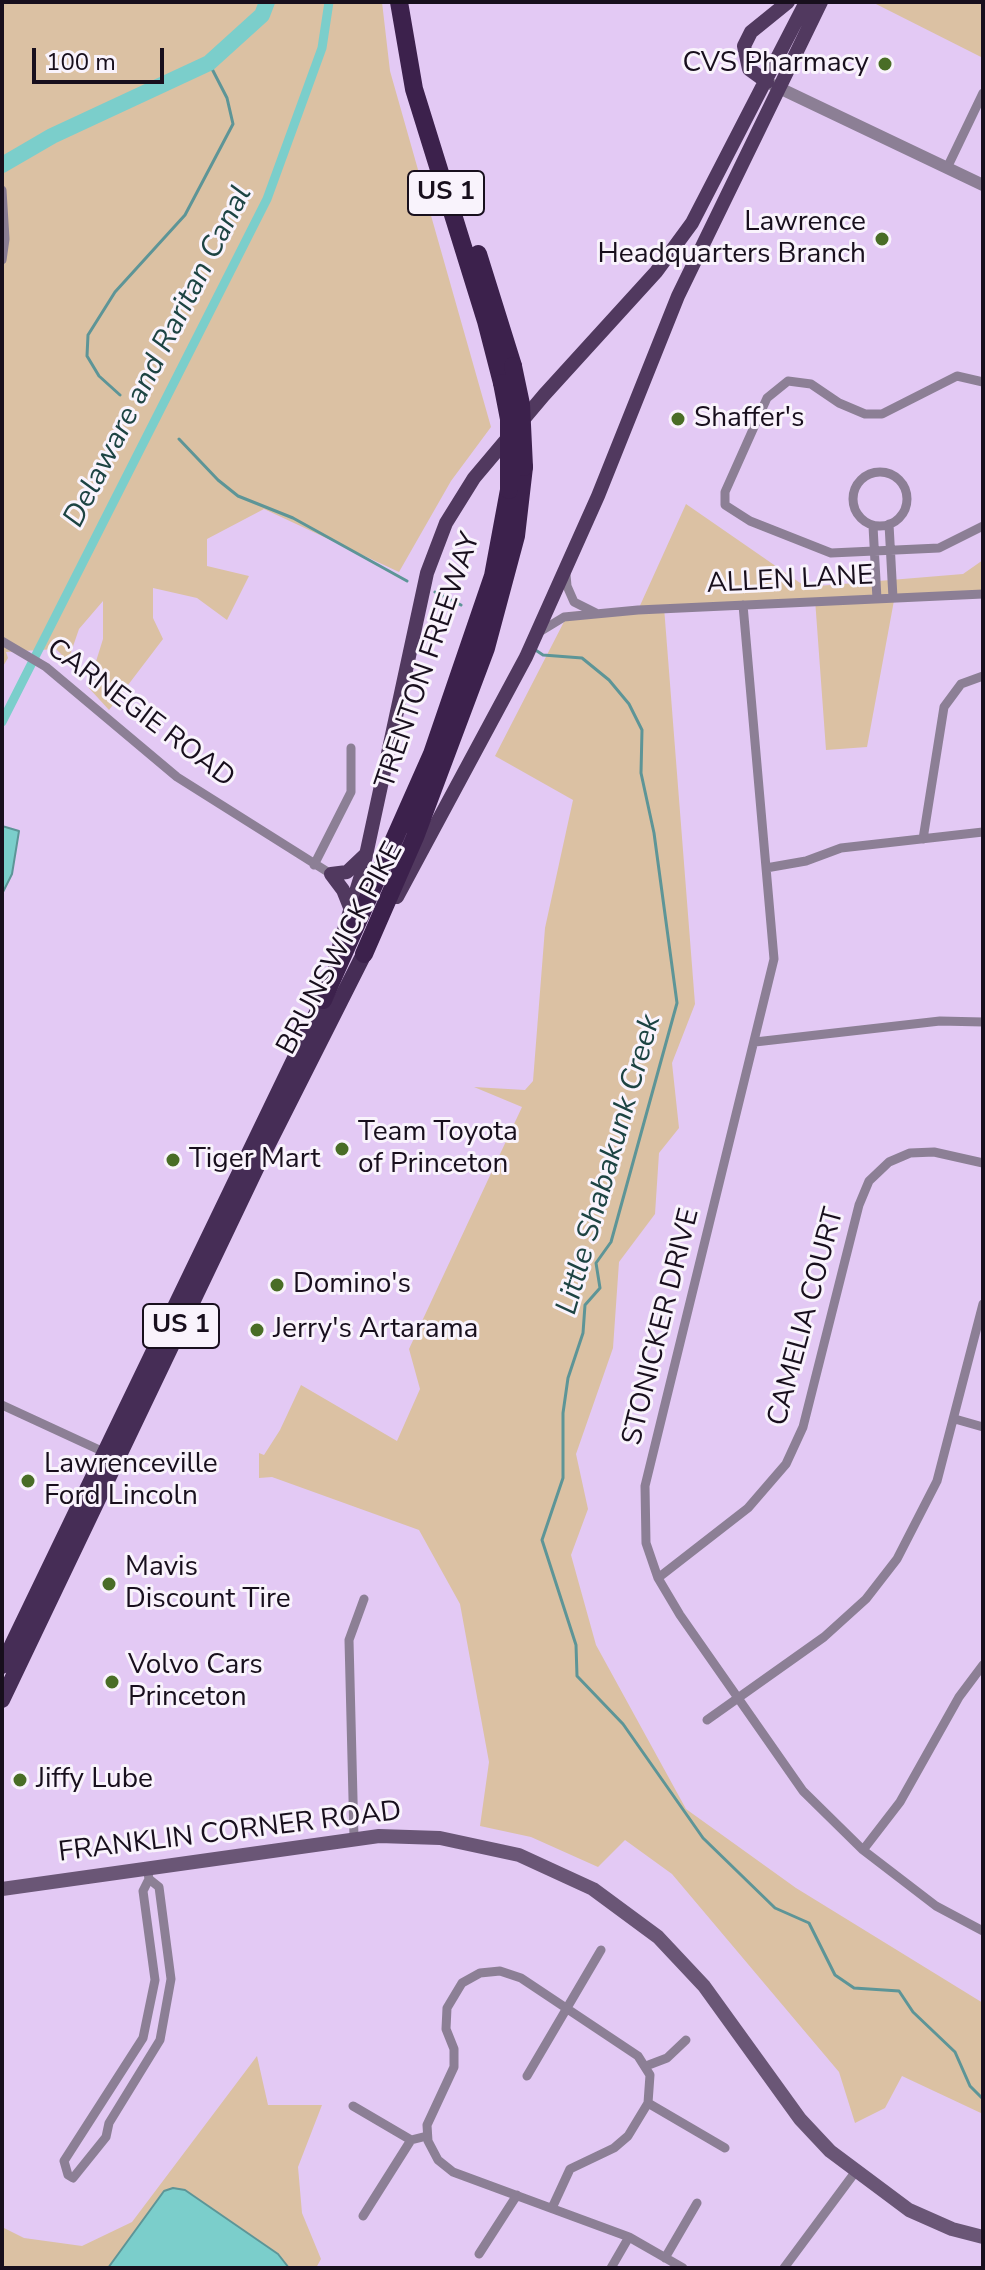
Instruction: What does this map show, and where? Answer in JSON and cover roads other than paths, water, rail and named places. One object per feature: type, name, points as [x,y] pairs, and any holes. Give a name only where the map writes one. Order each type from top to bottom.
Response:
[{"type":"highway","name":"TRENTON FREEWAY","points":[[323,1000],[432,754],[493,576],[509,490],[509,419],[502,383],[486,321],[414,89],[399,2]]},
{"type":"highway","name":"TRENTON FREEWAY","points":[[364,954],[415,837],[486,648],[516,536],[524,467],[521,404],[513,366],[426,87],[411,2]]},
{"type":"highway","name":"BRUNSWICK PIKE","points":[[2,1700],[262,1156],[364,954]]},
{"type":"highway","name":"BRUNSWICK PIKE","points":[[2,1666],[323,1000]]},
{"type":"main road","points":[[774,85],[749,69],[744,46],[751,32],[788,2]]},
{"type":"main road","name":"BRUNSWICK PIKE","points":[[364,954],[535,638],[567,568],[674,304],[774,85],[806,2]]},
{"type":"main road","name":"BRUNSWICK PIKE","points":[[323,1000],[366,854],[425,583],[446,523],[484,466],[672,252],[711,193],[821,2]]},
{"type":"main road","points":[[351,910],[343,890],[331,874],[347,872],[366,854]]},
{"type":"main road","name":"FRANKLIN CORNER ROAD","points":[[2,1889],[148,1873],[354,1838],[413,1836],[493,1848],[545,1865],[616,1903],[658,1937],[687,1966],[800,2119],[830,2151],[909,2210],[952,2229],[983,2237]]},
{"type":"street","points":[[774,85],[983,185]]},
{"type":"street","points":[[947,168],[983,93]]},
{"type":"street","points":[[2,190],[2,260]]},
{"type":"street","points":[[983,382],[957,376],[882,414],[865,414],[839,403],[811,384],[788,381],[767,398],[725,492],[725,505],[750,521],[831,553],[939,548],[983,526]]},
{"type":"street","points":[[875,473],[899,480],[906,496],[903,512],[889,524],[873,526],[858,516],[852,499],[859,482],[875,473]]},
{"type":"street","points":[[889,524],[893,598]]},
{"type":"street","points":[[873,526],[877,599]]},
{"type":"street","points":[[567,568],[567,586],[574,602],[599,614]]},
{"type":"street","name":"ALLEN LANE","points":[[535,638],[558,619],[599,614],[983,594]]},
{"type":"street","name":"STONICKER DRIVE","points":[[743,605],[774,959],[645,1486],[643,1525],[658,1578],[803,1791],[863,1850],[936,1906],[983,1931]]},
{"type":"street","name":"CARNEGIE ROAD","points":[[2,641],[46,667],[165,768],[331,874]]},
{"type":"street","points":[[923,839],[944,707],[961,684],[983,676]]},
{"type":"street","points":[[314,865],[351,792],[351,748]]},
{"type":"street","points":[[766,868],[806,861],[841,848],[983,832]]},
{"type":"street","points":[[755,1042],[940,1021],[983,1022]]},
{"type":"street","name":"CAMELIA COURT","points":[[658,1578],[756,1501],[791,1454],[803,1427],[859,1205],[869,1181],[889,1162],[910,1153],[934,1152],[983,1163]]},
{"type":"street","points":[[707,1720],[824,1637],[882,1579],[925,1510],[955,1419],[983,1304]]},
{"type":"street","points":[[2,1405],[106,1453]]},
{"type":"street","points":[[955,1419],[983,1427]]},
{"type":"street","points":[[354,1838],[349,1640],[364,1599]]},
{"type":"street","points":[[863,1850],[900,1802],[959,1697],[983,1665]]},
{"type":"street","points":[[148,1873],[159,1887],[168,1954],[169,1991],[160,2040],[110,2121],[106,2137],[73,2178],[68,2175],[64,2161],[143,2038],[154,1992],[143,1891],[148,1873]]},
{"type":"street","points":[[147,1920],[163,1918]]},
{"type":"street","points":[[527,2076],[601,1950]]},
{"type":"street","points":[[151,1956],[168,1954]]},
{"type":"street","points":[[552,2208],[570,2169],[622,2142],[648,2103],[651,2085],[646,2066],[638,2056],[511,1973],[489,1971],[462,1983],[450,1999],[445,2018],[454,2067],[429,2116],[427,2136],[432,2151],[445,2167],[517,2195],[629,2237],[683,2268]]},
{"type":"street","points":[[154,1992],[169,1991]]},
{"type":"street","points":[[646,2066],[667,2058],[686,2040]]},
{"type":"street","points":[[127,2063],[140,2072]]},
{"type":"street","points":[[648,2103],[725,2148]]},
{"type":"street","points":[[353,2106],[411,2140]]},
{"type":"street","points":[[97,2110],[110,2121]]},
{"type":"street","points":[[363,2216],[411,2140],[427,2136]]},
{"type":"street","points":[[784,2268],[856,2171]]},
{"type":"street","points":[[479,2254],[517,2195]]},
{"type":"street","points":[[665,2258],[697,2203]]},
{"type":"street","points":[[611,2268],[629,2237]]},
{"type":"waterway","points":[[2,165],[52,136],[209,63],[262,15],[267,2]]},
{"type":"waterway","name":"Delaware and Raritan Canal","points":[[2,722],[267,199],[322,48],[329,2]]},
{"type":"waterway","name":"Little Shabakunk Creek","points":[[120,395],[99,376],[87,356],[88,335],[115,292],[185,215],[233,124],[227,98],[209,63]]},
{"type":"waterway","name":"Little Shabakunk Creek","points":[[179,439],[238,496],[293,518],[407,581]]},
{"type":"waterway","name":"Little Shabakunk Creek","points":[[435,592],[461,605]]},
{"type":"waterway","name":"Little Shabakunk Creek","points":[[534,649],[543,655],[582,658],[609,680],[629,704],[642,730],[641,773],[654,833],[677,1003],[611,1242],[596,1263],[600,1288],[585,1305],[583,1333],[568,1378],[563,1413],[563,1478],[542,1540],[576,1645],[577,1676],[623,1724],[703,1838],[775,1908],[809,1923],[835,1975],[854,1988],[899,1991],[913,2012],[955,2052],[970,2086],[983,2099]]},
{"type":"place","name":"CVS Pharmacy","points":[[885,64]]},
{"type":"place","name":"Lawrence Headquarters Branch","points":[[882,239]]},
{"type":"place","name":"Shaffer's","points":[[678,419]]},
{"type":"place","name":"Team Toyota of Princeton","points":[[342,1149]]},
{"type":"place","name":"Tiger Mart","points":[[173,1160]]},
{"type":"place","name":"Domino's","points":[[277,1285]]},
{"type":"place","name":"Jerry's Artarama","points":[[257,1330]]},
{"type":"place","name":"Lawrenceville Ford Lincoln","points":[[28,1481]]},
{"type":"place","name":"Mavis Discount Tire","points":[[109,1584]]},
{"type":"place","name":"Volvo Cars Princeton","points":[[112,1682]]},
{"type":"place","name":"Jiffy Lube","points":[[20,1780]]}]
